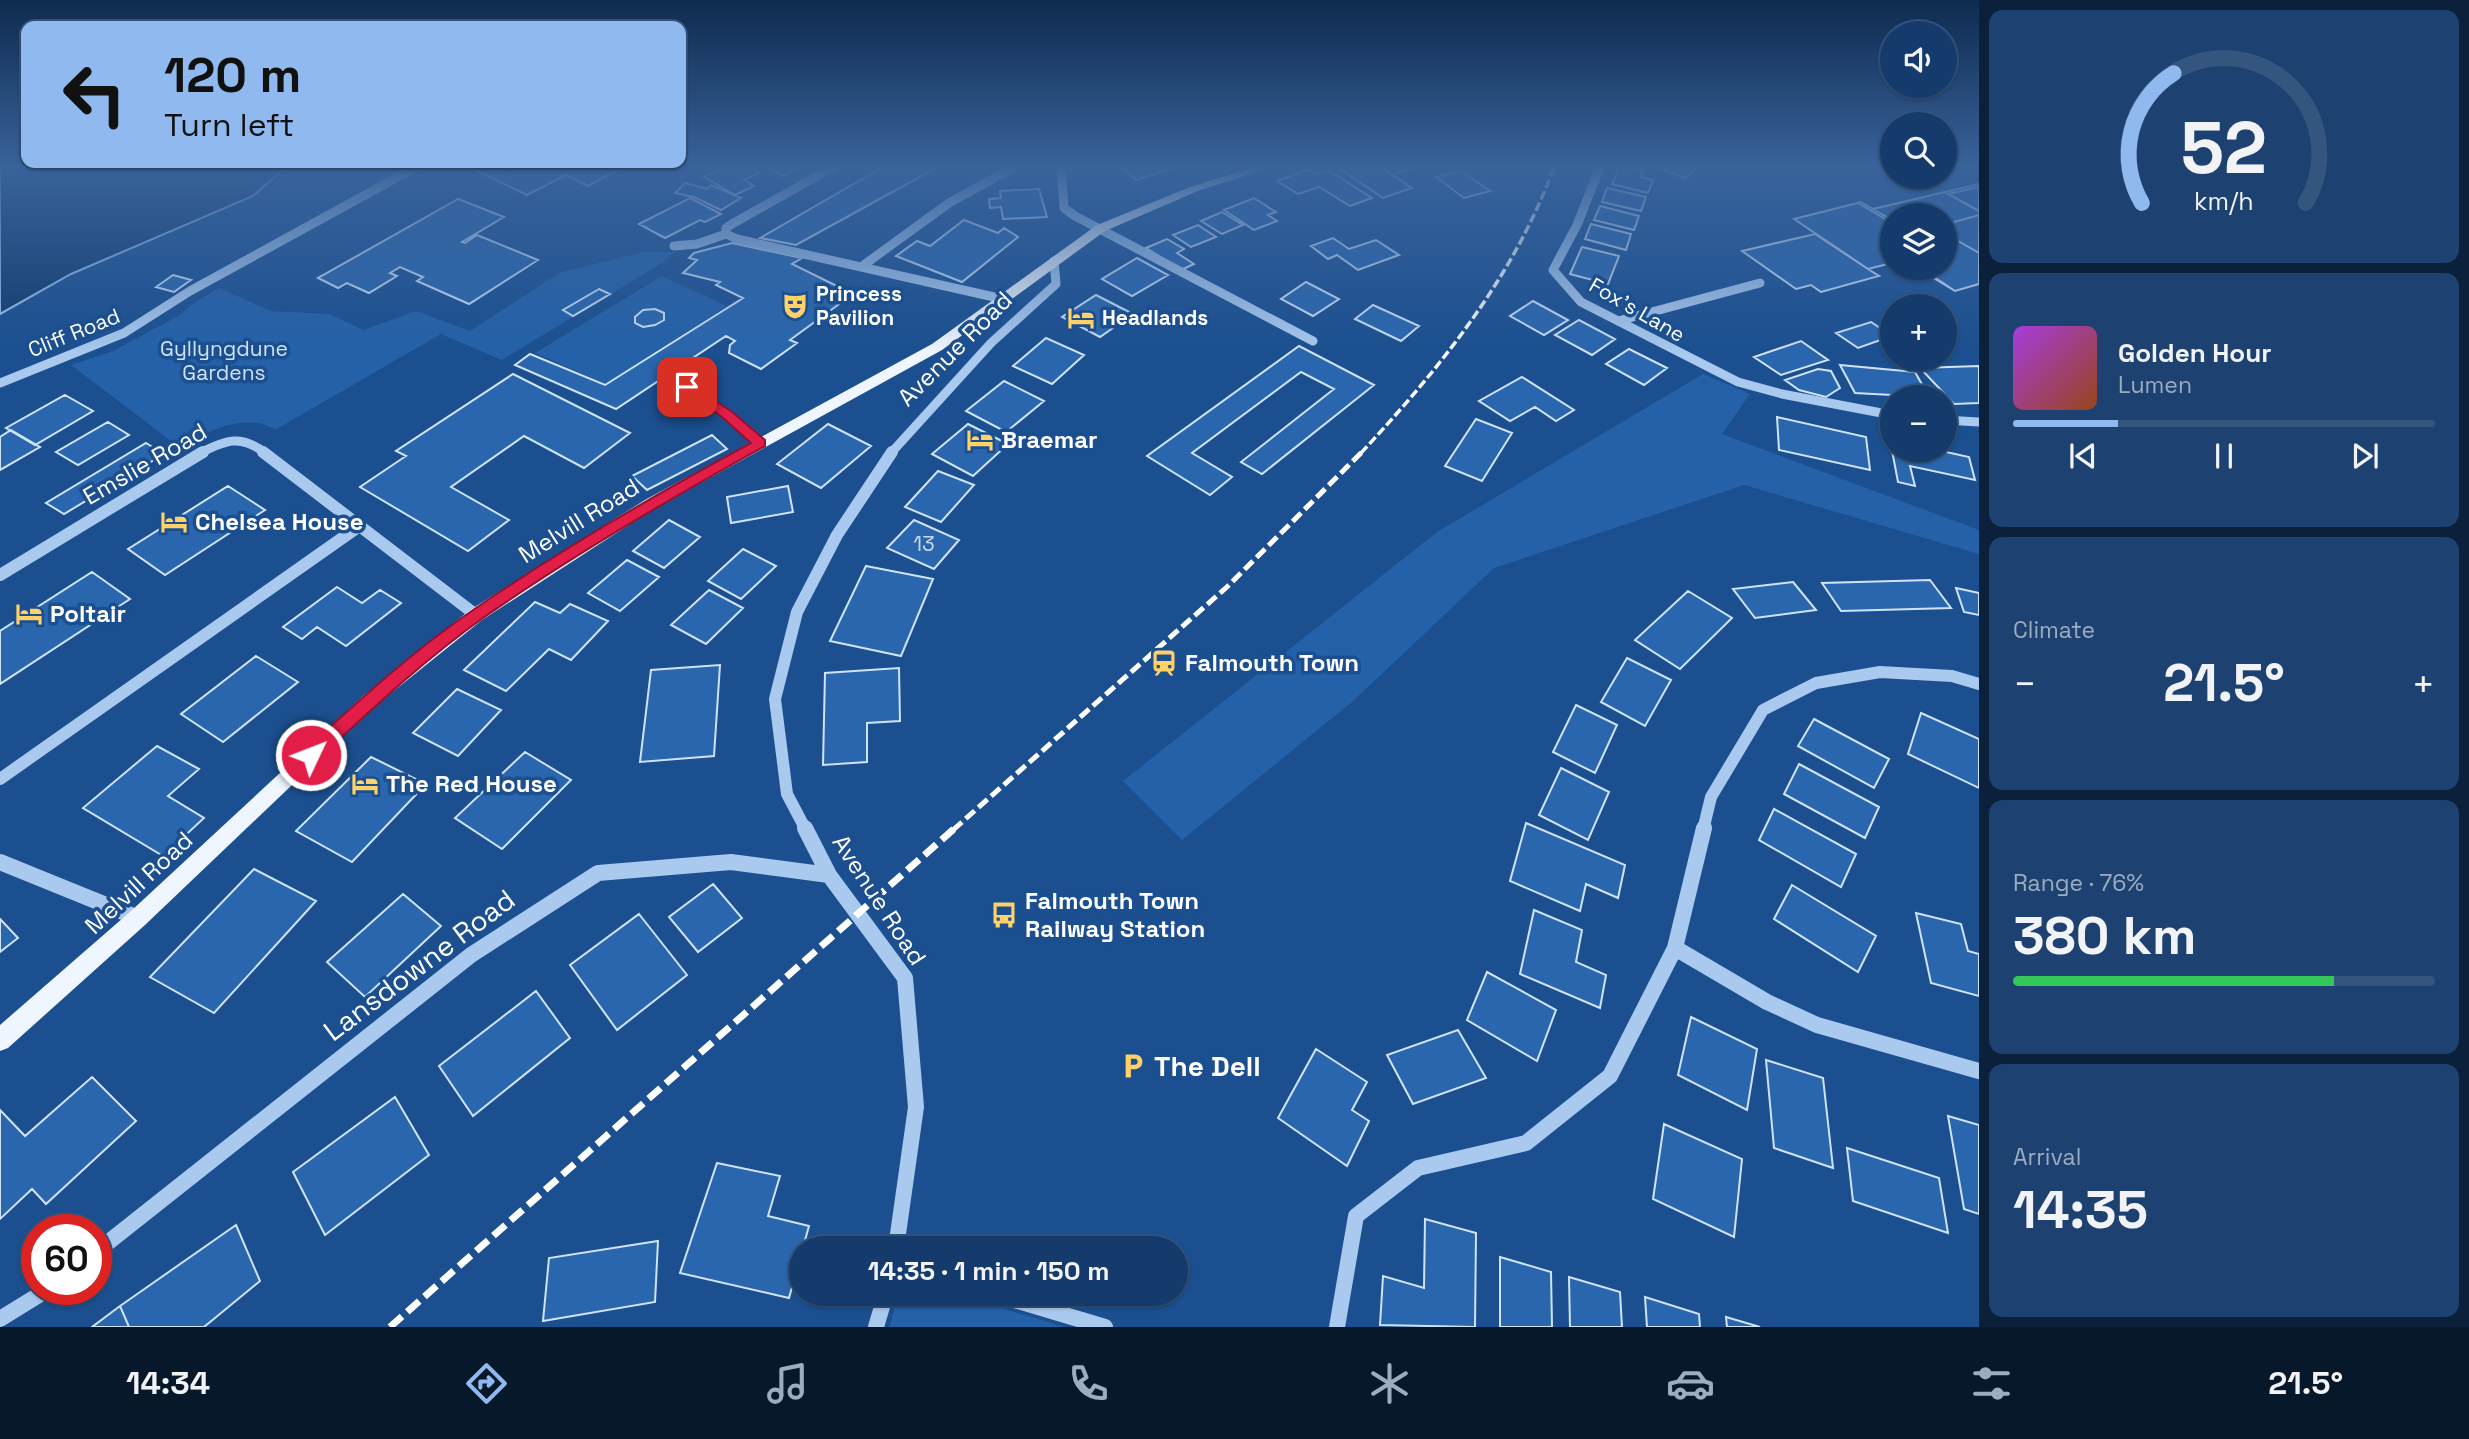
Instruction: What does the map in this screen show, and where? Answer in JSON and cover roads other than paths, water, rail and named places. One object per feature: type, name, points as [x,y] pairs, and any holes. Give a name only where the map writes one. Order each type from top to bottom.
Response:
[{"type":"main road","name":"Melvill Road","points":[[0,1040],[138,918],[369,701],[477,615],[650,504],[937,347],[1101,229]]},
{"type":"street","name":"Cliff Road","points":[[0,383],[124,333],[219,274],[302,229]]},
{"type":"street","points":[[674,246],[697,244],[726,233],[729,229]]},
{"type":"street","points":[[861,267],[913,229]]},
{"type":"street","points":[[1101,229],[1313,341]]},
{"type":"street","name":"Fox's Lane","points":[[1575,229],[1553,270],[1581,302],[1738,382]]},
{"type":"street","points":[[726,233],[737,239],[1003,299]]},
{"type":"street","name":"Avenue Road","points":[[898,1236],[916,1107],[905,978],[829,876],[787,794],[775,699],[797,612],[837,535],[898,443],[991,344],[1056,284],[1054,261]]},
{"type":"street","points":[[1618,321],[1760,283]]},
{"type":"street","points":[[1738,382],[1782,394],[1880,413]]},
{"type":"street","points":[[687,387],[727,414],[761,443]]},
{"type":"street","points":[[1957,421],[1979,422]]},
{"type":"street","name":"Emslie Road","points":[[0,575],[197,455],[229,440],[251,442],[358,527],[477,615]]},
{"type":"street","points":[[0,779],[358,527]]},
{"type":"street","points":[[1338,1327],[1356,1216],[1418,1168],[1526,1143],[1610,1076],[1675,948],[1711,797],[1763,710],[1816,683],[1880,672],[1952,677],[1979,684]]},
{"type":"street","points":[[0,862],[138,918]]},
{"type":"street","name":"Lansdowne Road","points":[[112,1239],[471,955],[598,873],[731,862],[829,876]]},
{"type":"street","points":[[1675,948],[1767,1002],[1817,1025],[1979,1071]]},
{"type":"street","points":[[0,1319],[23,1305]]},
{"type":"street","points":[[876,1327],[882,1306]]},
{"type":"street","points":[[1035,1306],[1105,1327]]},
{"type":"railway","points":[[1361,453],[1419,388],[1472,319],[1526,229]]},
{"type":"railway","points":[[953,830],[1228,586],[1361,453]]},
{"type":"railway","points":[[390,1327],[955,828]]},
{"type":"place","name":"Princess Pavilion","points":[[795,306]]},
{"type":"place","name":"Headlands","points":[[1081,318]]},
{"type":"place","name":"Braemar","points":[[980,440]]},
{"type":"place","name":"Chelsea House","points":[[174,522]]},
{"type":"place","name":"Poltair","points":[[29,614]]},
{"type":"place","name":"Falmouth Town","points":[[1164,663]]},
{"type":"place","name":"The Red House","points":[[365,784]]},
{"type":"place","name":"Falmouth Town Railway Station","points":[[1004,915]]},
{"type":"place","name":"The Dell","points":[[1133,1066]]},
{"type":"park label","name":"Gyllyngdune Gardens","points":[[224,361]]}]
